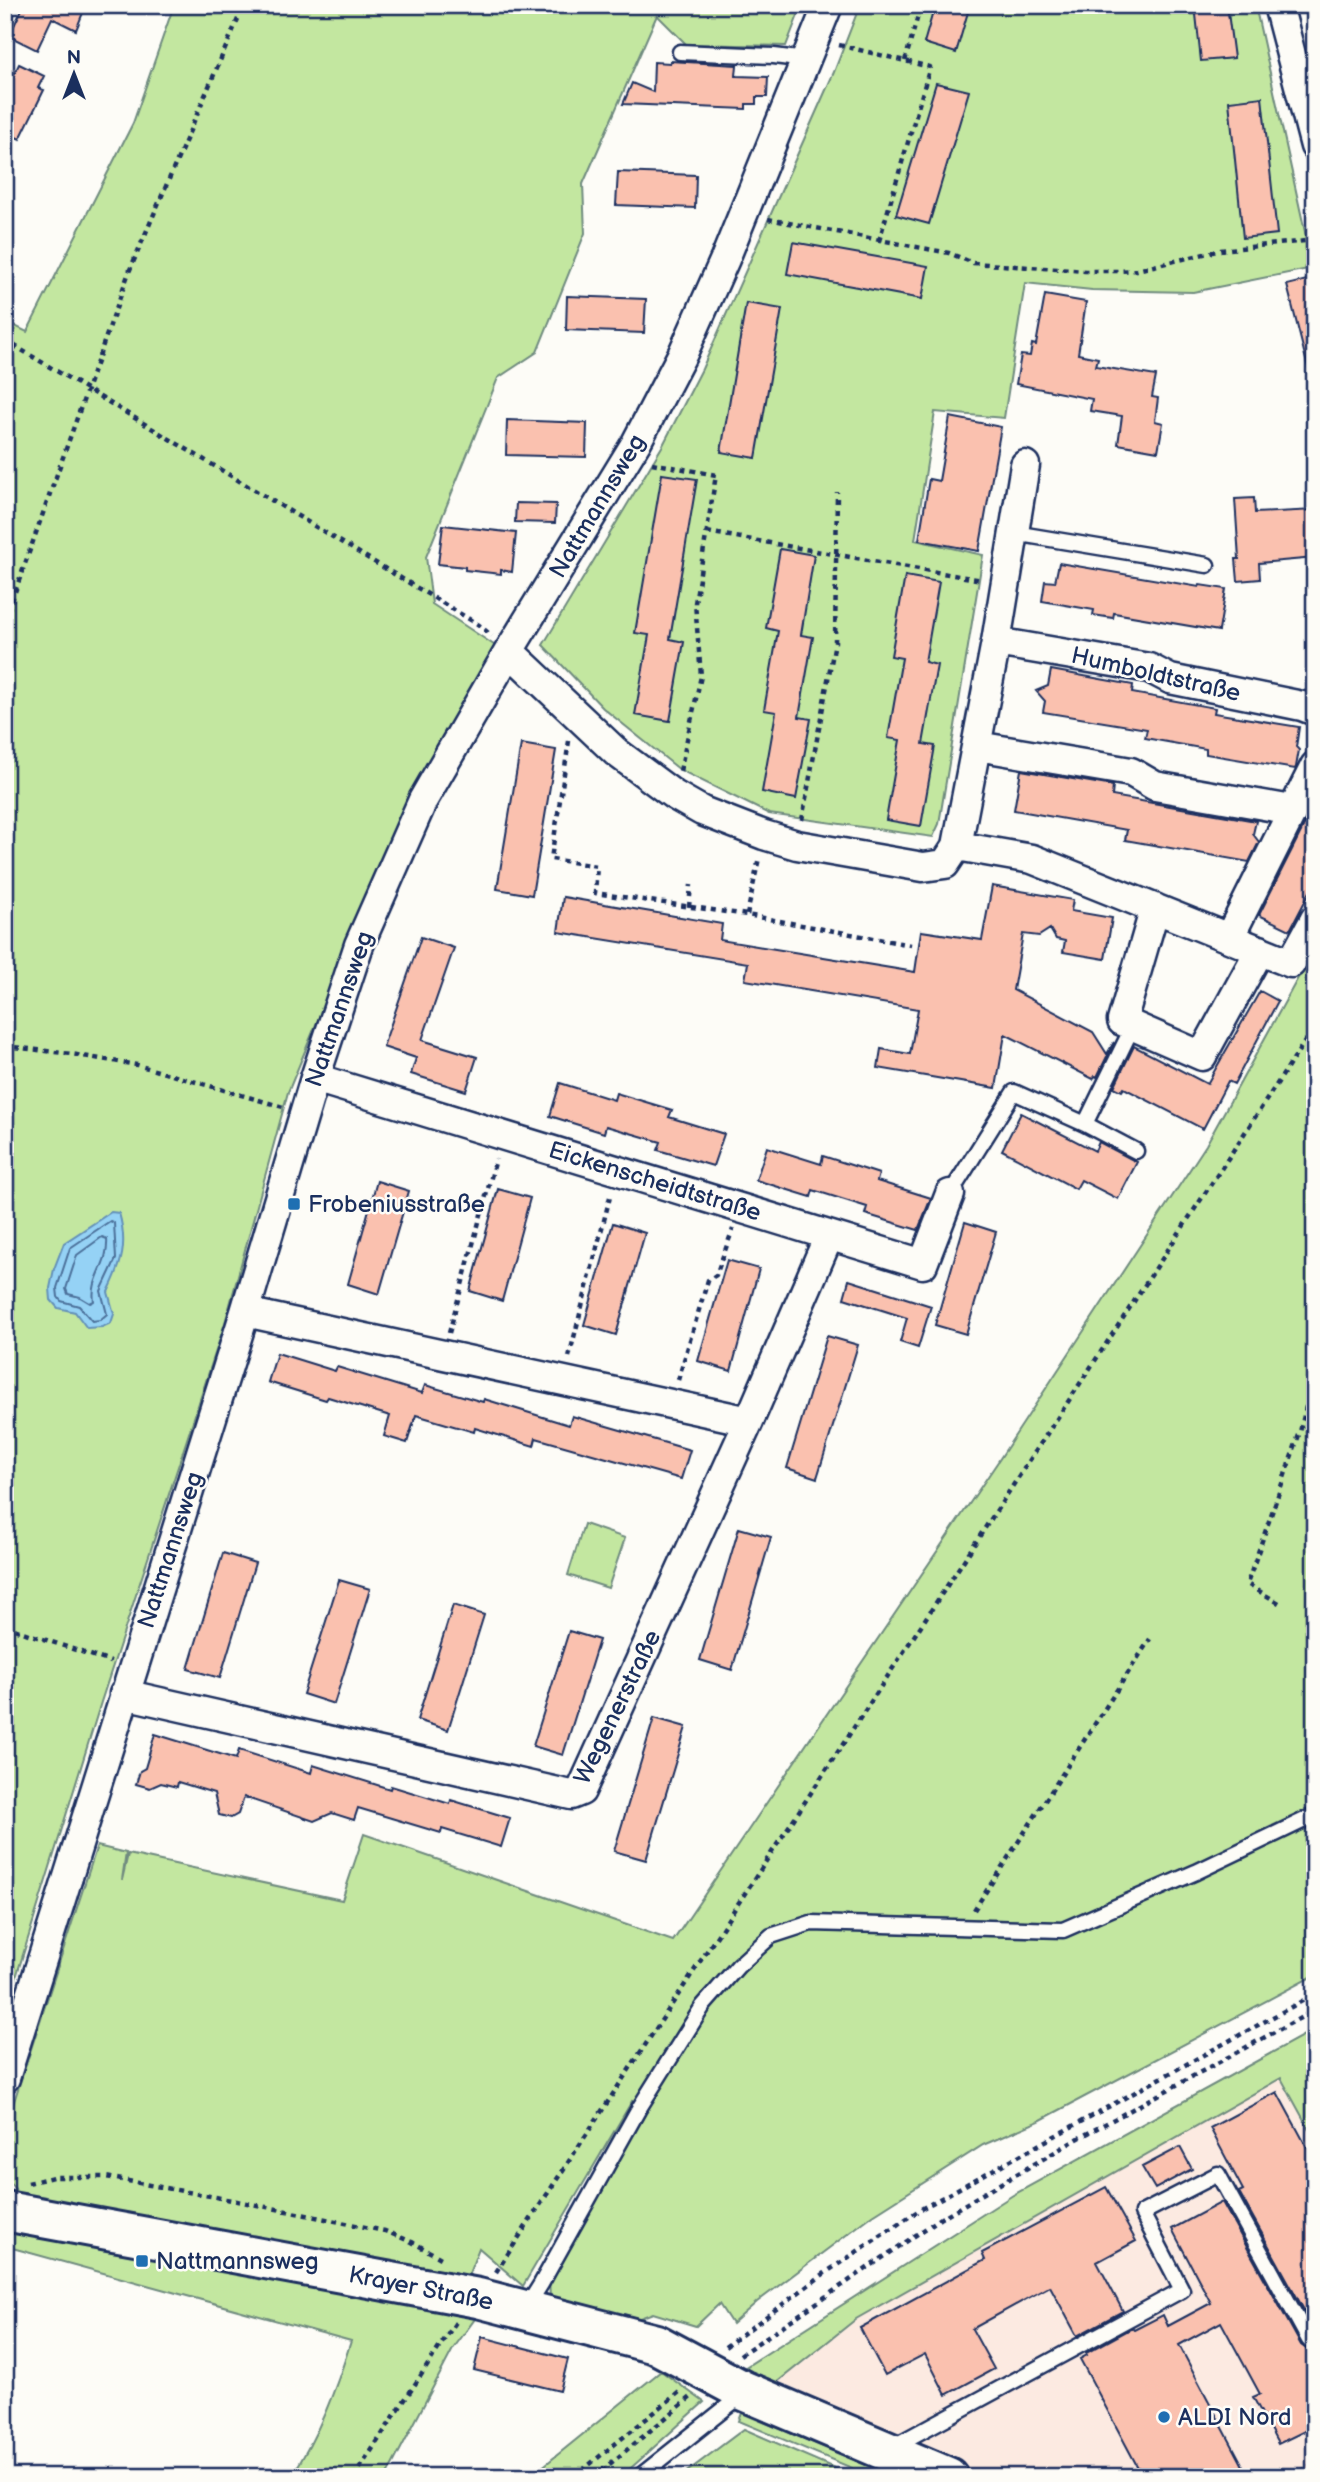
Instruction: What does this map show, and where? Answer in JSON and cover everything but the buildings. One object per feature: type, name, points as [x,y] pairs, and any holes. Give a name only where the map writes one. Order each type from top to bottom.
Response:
[{"type":"street","name":"Nattmannsweg","points":[[5,2078],[245,1312],[315,1078],[359,945],[423,800],[509,651],[626,459],[683,354],[744,214],[828,5]]},
{"type":"street","points":[[1278,5],[1315,146]]},
{"type":"street","points":[[509,651],[616,752],[674,795],[702,811],[797,845],[923,867],[945,864],[957,846],[996,642],[1025,465]]},
{"type":"street","name":"Humboldtstraße","points":[[996,642],[1149,668],[1170,679],[1315,711]]},
{"type":"street","points":[[977,746],[1131,772],[1155,786],[1292,810]]},
{"type":"street","points":[[1229,938],[1315,766]]},
{"type":"street","points":[[957,846],[1032,859],[1291,963],[1315,919]]},
{"type":"street","points":[[1154,908],[1122,1021],[1202,1056],[1260,950]]},
{"type":"street","name":"Eickenscheidtstraße","points":[[315,1078],[923,1264],[950,1194]]},
{"type":"street","name":"Wegenerstraße","points":[[128,1682],[570,1795],[581,1791],[830,1236]]},
{"type":"street","points":[[245,1312],[749,1421]]},
{"type":"street","name":"Krayer Straße","points":[[5,2211],[478,2298],[656,2344],[722,2378],[948,2477]]},
{"type":"lane","points":[[680,52],[774,56],[810,50]]},
{"type":"lane","points":[[1014,534],[1207,565]]},
{"type":"lane","points":[[1085,1124],[1133,1026]]},
{"type":"lane","points":[[950,1194],[1014,1092],[1085,1124],[1136,1151]]},
{"type":"lane","points":[[525,2309],[638,2110],[703,2006],[738,1966],[771,1936],[811,1923],[1063,1930],[1196,1872],[1315,1815]]},
{"type":"lane","points":[[885,2451],[1182,2290],[1142,2213],[1218,2174],[1309,2340]]},
{"type":"lane","points":[[639,2477],[733,2402],[722,2378]]},
{"type":"path","points":[[5,620],[129,272],[244,5]]},
{"type":"path","points":[[905,61],[921,5]]},
{"type":"path","points":[[810,50],[905,61],[930,67],[879,241]]},
{"type":"path","points":[[744,214],[949,253],[973,262],[1085,271],[1137,270],[1220,250],[1315,240]]},
{"type":"path","points":[[5,340],[479,625],[509,651]]},
{"type":"path","points":[[626,459],[716,475],[695,603],[701,676],[674,795]]},
{"type":"path","points":[[797,845],[835,642],[837,492]]},
{"type":"path","points":[[707,532],[1006,584]]},
{"type":"path","points":[[573,712],[551,859],[597,866],[594,894],[747,915],[911,945]]},
{"type":"path","points":[[747,915],[764,835]]},
{"type":"path","points":[[689,907],[691,885]]},
{"type":"path","points":[[354,2477],[457,2320],[478,2298],[633,2066],[1315,1026]]},
{"type":"path","points":[[5,1046],[137,1065],[304,1114]]},
{"type":"path","points":[[443,1356],[503,1135]]},
{"type":"path","points":[[562,1381],[617,1170]]},
{"type":"path","points":[[671,1404],[708,1280],[716,1275],[741,1208]]},
{"type":"path","points":[[1279,1603],[1247,1584],[1300,1432],[1315,1370]]},
{"type":"path","points":[[5,1626],[128,1682]]},
{"type":"path","points":[[962,1929],[1150,1639]]},
{"type":"path","points":[[574,2477],[722,2378],[726,2346],[825,2273],[920,2209],[1315,1994]]},
{"type":"path","points":[[594,2477],[722,2378],[738,2357],[941,2218],[1079,2138],[1315,2010]]},
{"type":"path","points":[[53,2177],[106,2177],[303,2214],[385,2231],[431,2253]]},
{"type":"path","points":[[1292,2477],[1315,2463]]},
{"type":"shaded area","points":[[1281,2078],[1315,2140],[1313,2477],[989,2477],[771,2387],[856,2319]]},
{"type":"green space","points":[[174,5],[802,5],[786,46],[686,44],[657,15],[583,184],[585,233],[537,352],[498,378],[426,557],[432,604],[503,651],[378,875],[288,1092],[225,1323],[101,1702],[5,2013],[5,321],[27,332],[133,123]]},
{"type":"green space","points":[[860,5],[1255,5],[1313,268],[1193,292],[1092,290],[1025,283],[1004,418],[935,412],[915,540],[983,555],[939,824],[933,837],[769,814],[680,770],[603,708],[543,645],[663,445],[702,369],[834,72]]},
{"type":"green space","points":[[1315,947],[1315,1975],[1039,2121],[983,2145],[873,2215],[757,2302],[732,2324],[719,2304],[696,2326],[653,2313],[632,2321],[550,2299],[549,2278],[646,2113],[632,2101],[523,2286],[479,2248],[461,2294],[488,2301],[453,2349],[386,2477],[291,2477],[326,2411],[351,2341],[5,2246],[5,2195],[15,2189],[5,2177],[5,2129],[97,1846],[126,1853],[122,1880],[128,1854],[342,1900],[364,1834],[673,1941],[997,1463],[1206,1145]]},
{"type":"green space","points":[[584,1524],[625,1538],[608,1588],[568,1575]]},
{"type":"green space","points":[[1315,2029],[1315,2140],[1281,2078],[856,2319],[771,2387],[741,2370],[1013,2195]]},
{"type":"green space","points":[[661,2371],[704,2402],[621,2477],[530,2477]]},
{"type":"green space","points":[[742,2413],[895,2477],[857,2477],[852,2468],[739,2421]]},
{"type":"green space","points":[[744,2429],[846,2473],[849,2477],[680,2477]]},
{"type":"water","points":[[111,1212],[119,1213],[123,1234],[120,1263],[108,1292],[114,1314],[111,1323],[87,1328],[75,1312],[58,1308],[51,1300],[50,1288],[64,1243]]},
{"type":"place","name":"Frobeniusstraße","points":[[294,1204]]},
{"type":"place","name":"Nattmannsweg","points":[[142,2261]]},
{"type":"place","name":"ALDI Nord","points":[[1164,2417]]}]
